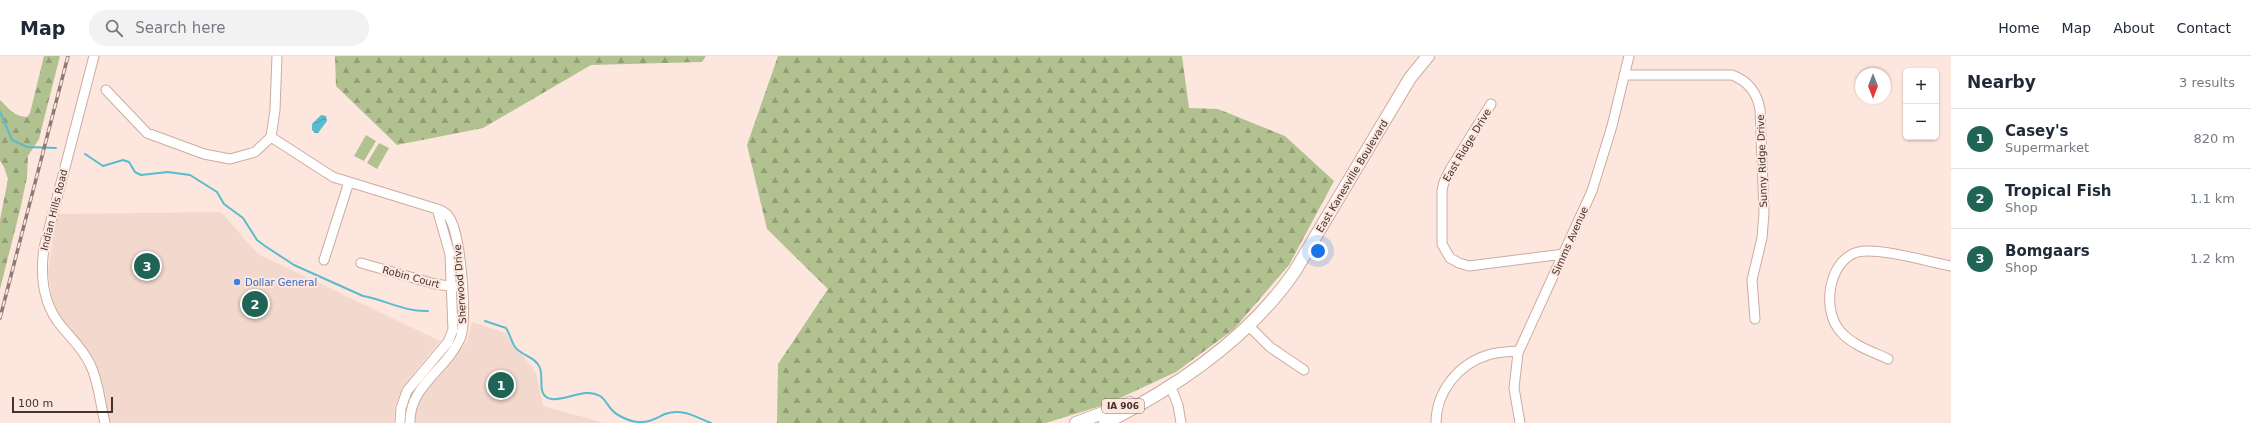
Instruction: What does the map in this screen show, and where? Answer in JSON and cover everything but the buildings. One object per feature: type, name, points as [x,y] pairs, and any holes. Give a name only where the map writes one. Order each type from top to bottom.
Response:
[{"type":"main road","name":"East Kanesville Boulevard","points":[[1410,78],[1419,56]]},
{"type":"main road","name":"East Kanesville Boulevard","points":[[1105,423],[1139,406],[1212,356],[1248,326],[1274,298],[1295,271],[1410,78],[1428,56]]},
{"type":"main road","name":"East Kanesville Boulevard","points":[[1076,423],[1122,406],[1170,385]]},
{"type":"street","name":"Indian Hills Road","points":[[94,56],[46,241],[42,272],[46,295],[52,312],[82,350],[92,369],[98,388],[100,407],[105,423]]},
{"type":"street","points":[[106,90],[146,133],[204,154],[230,159],[255,152],[271,137],[275,110],[277,56]]},
{"type":"street","name":"Simms Avenue","points":[[1520,423],[1514,388],[1514,373],[1518,351],[1582,215],[1602,162],[1629,56]]},
{"type":"street","name":"Sunny Ridge Drive","points":[[1624,75],[1732,75],[1741,79],[1756,94],[1760,109],[1764,213],[1762,238],[1752,280],[1755,319]]},
{"type":"street","name":"East Ridge Drive","points":[[1491,104],[1444,182],[1441,240],[1445,251],[1459,263],[1469,266],[1564,254]]},
{"type":"street","name":"Sherwood Drive","points":[[271,137],[333,177],[445,212],[453,227],[459,254],[462,287],[464,320],[461,336],[453,351],[415,397],[411,407],[410,423]]},
{"type":"street","points":[[324,260],[349,182]]},
{"type":"street","name":"Sherwood Drive","points":[[400,423],[401,408],[406,391],[450,339],[453,321],[452,287],[448,248],[436,209]]},
{"type":"street","points":[[1888,359],[1846,337],[1834,321],[1830,292],[1835,275],[1841,266],[1855,253],[1869,250],[1951,266]]},
{"type":"street","name":"Robin Court","points":[[361,263],[435,284],[462,287]]},
{"type":"street","points":[[1248,326],[1270,347],[1304,370]]},
{"type":"street","points":[[1436,423],[1442,395],[1458,372],[1472,362],[1486,356],[1518,351]]},
{"type":"street","points":[[1170,385],[1178,405],[1181,423]]},
{"type":"street","points":[[98,423],[100,407]]},
{"type":"shaded area","points":[[221,212],[258,254],[440,341],[416,370],[400,394],[395,406],[394,423],[109,423],[105,394],[95,361],[59,316],[52,297],[48,271],[57,214]]},
{"type":"shaded area","points":[[472,322],[505,333],[536,373],[543,406],[604,423],[415,423],[415,412],[420,397],[467,342]]},
{"type":"green space","points":[[44,56],[60,56],[39,139],[28,156],[27,177],[0,289],[0,220],[8,179],[4,167],[0,161],[0,100],[15,114],[27,117],[30,113]]},
{"type":"green space","points":[[335,56],[706,56],[702,62],[591,65],[483,128],[397,145],[336,86]]},
{"type":"green space","points":[[778,56],[1182,56],[1189,108],[1218,109],[1285,136],[1334,181],[1289,265],[1234,329],[1176,372],[1107,404],[1046,423],[777,423],[778,364],[828,289],[767,229],[747,145]]},
{"type":"green space","points":[[366,135],[376,141],[364,161],[354,156]]},
{"type":"green space","points":[[379,143],[389,148],[377,169],[367,163]]},
{"type":"water","points":[[321,115],[326,116],[327,121],[318,133],[315,133],[312,130],[312,124]]},
{"type":"waterway","points":[[0,112],[12,140],[27,147],[56,148]]},
{"type":"waterway","points":[[85,154],[103,166],[123,160],[129,162],[135,172],[141,175],[168,172],[190,175],[217,192],[224,204],[243,218],[257,240],[294,265],[363,296],[411,310],[428,311]]},
{"type":"waterway","points":[[485,321],[506,328],[515,347],[521,353],[538,364],[541,372],[542,391],[547,398],[558,399],[588,393],[602,397],[612,410],[624,418],[632,421],[646,422],[671,412],[678,412],[689,414],[711,423]]},
{"type":"railway","points":[[0,318],[68,56]]},
{"type":"place","name":"Bomgaars","points":[[147,266]]},
{"type":"place","name":"Dollar General","points":[[237,282]]},
{"type":"place","name":"Tropical Fish","points":[[255,304]]},
{"type":"place","name":"Casey's","points":[[501,385]]}]
